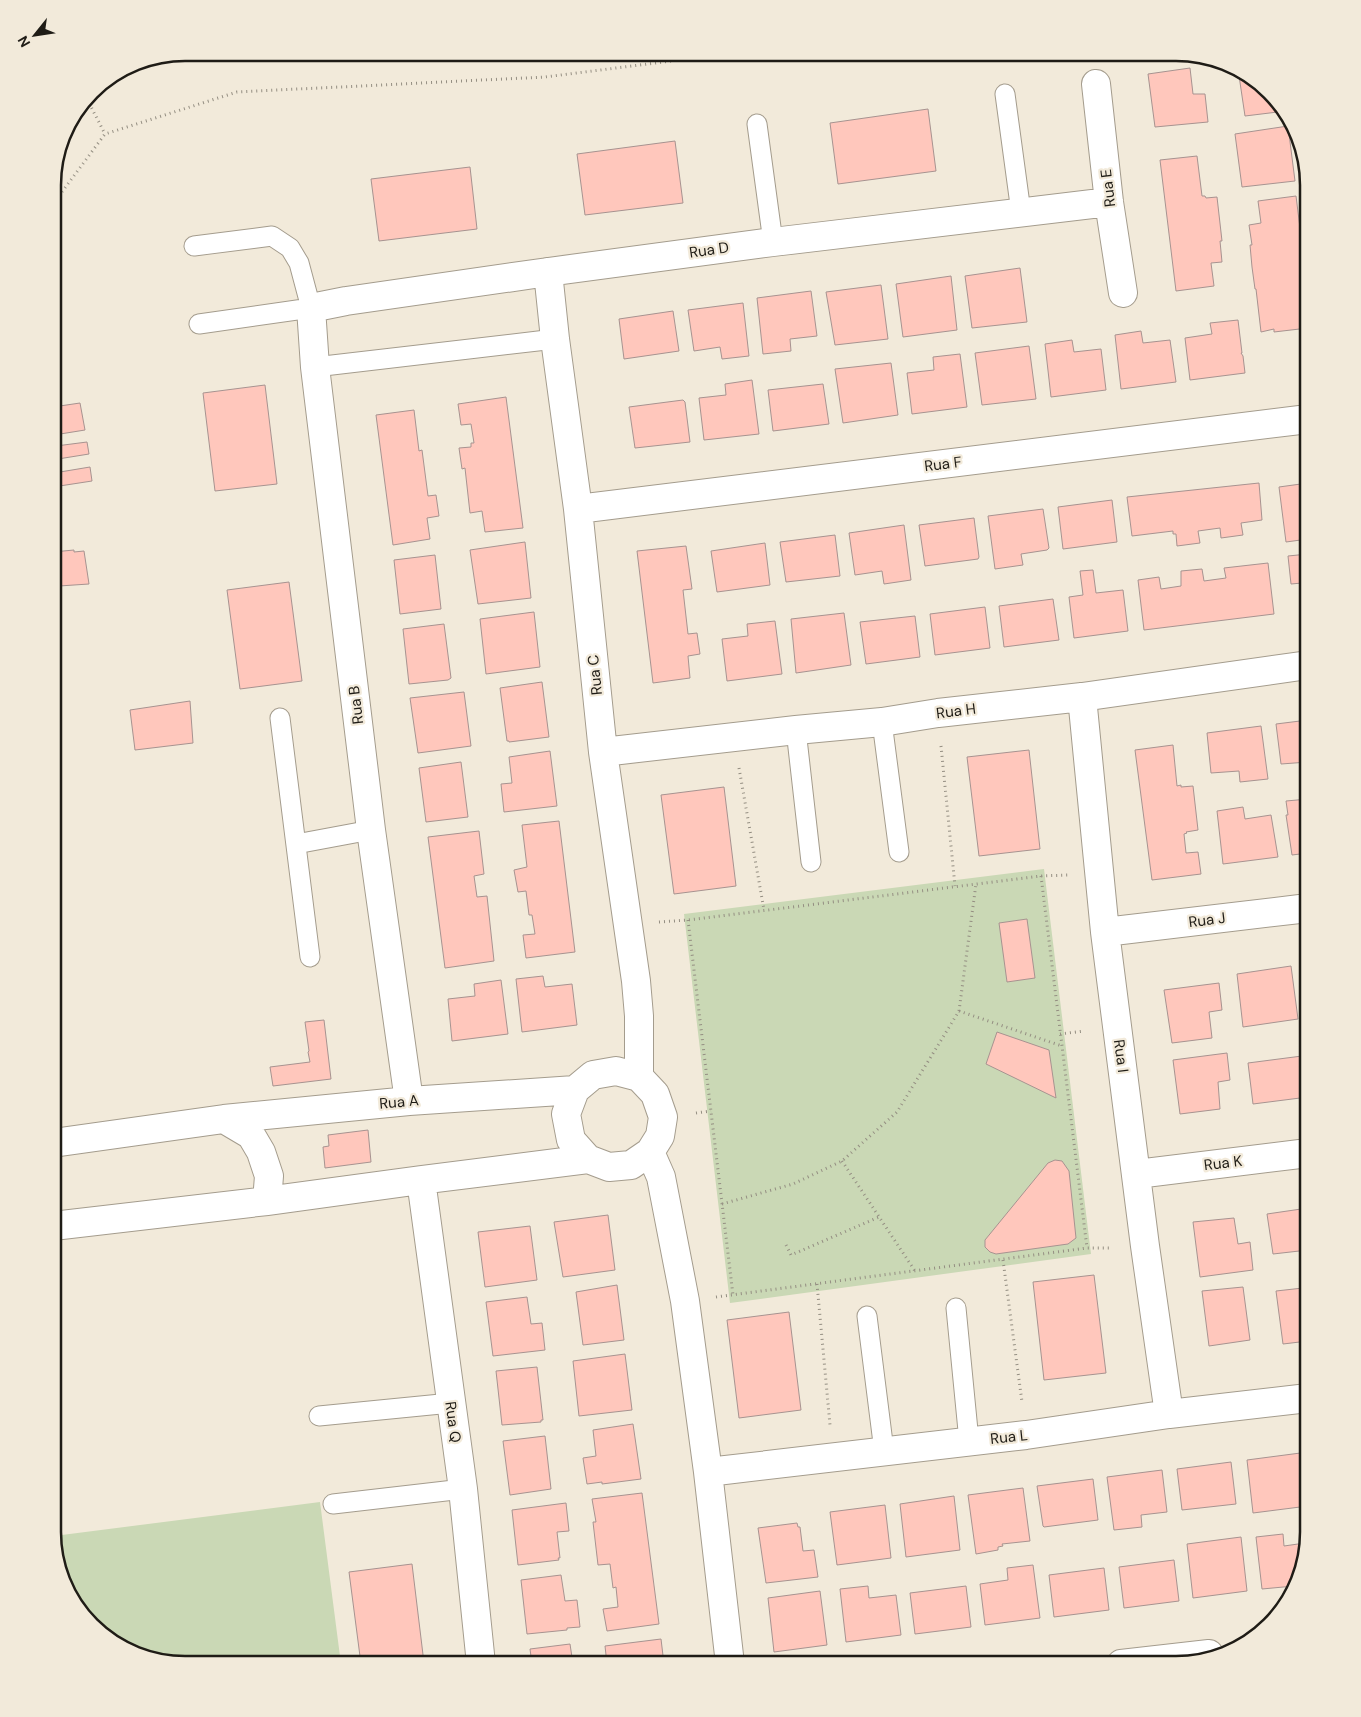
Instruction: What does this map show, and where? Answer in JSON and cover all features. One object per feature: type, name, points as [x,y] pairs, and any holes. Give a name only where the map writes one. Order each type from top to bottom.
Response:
[{"type":"street","name":"Rua E","points":[[1096,84],[1109,202],[1123,293]]},
{"type":"street","name":"Rua D","points":[[311,308],[548,272],[773,242],[1109,202]]},
{"type":"street","name":"Rua C","points":[[548,272],[578,509],[603,752],[636,981],[639,1016],[639,1077]]},
{"type":"street","name":"Rua B","points":[[311,308],[316,367],[370,830],[409,1101]]},
{"type":"street","name":"Rua F","points":[[578,509],[1300,420]]},
{"type":"street","name":"Rua H","points":[[603,752],[882,722],[938,713],[1082,697],[1300,666]]},
{"type":"street","name":"Rua I","points":[[1082,697],[1105,932],[1145,1246],[1169,1414]]},
{"type":"street","name":"Rua J","points":[[1105,932],[1300,909]]},
{"type":"street","points":[[616,1071],[639,1077],[655,1094],[663,1117],[660,1136],[650,1152],[631,1165],[609,1167],[588,1159],[571,1140],[566,1114],[575,1090],[594,1075],[616,1071]]},
{"type":"street","name":"Rua A","points":[[61,1142],[224,1120],[409,1101],[575,1090]]},
{"type":"street","points":[[224,1120],[251,1136],[261,1152],[269,1176],[267,1202]]},
{"type":"street","points":[[650,1152],[661,1177],[685,1301],[708,1472],[729,1656]]},
{"type":"street","name":"Rua K","points":[[1137,1174],[1300,1154]]},
{"type":"street","points":[[61,1225],[267,1202],[588,1159]]},
{"type":"street","name":"Rua Q","points":[[421,1180],[463,1489],[480,1656]]},
{"type":"street","name":"Rua L","points":[[708,1472],[1026,1435],[1169,1414],[1300,1399]]},
{"type":"lane","points":[[1005,94],[1021,212]]},
{"type":"lane","points":[[757,124],[773,242]]},
{"type":"lane","points":[[194,246],[272,236],[290,248],[299,263],[311,308],[199,324]]},
{"type":"lane","points":[[316,367],[555,339]]},
{"type":"lane","points":[[280,718],[310,957]]},
{"type":"lane","points":[[882,722],[899,852]]},
{"type":"lane","points":[[796,730],[811,862]]},
{"type":"lane","points":[[296,844],[370,830]]},
{"type":"lane","points":[[956,1308],[969,1441]]},
{"type":"lane","points":[[867,1316],[884,1451]]},
{"type":"lane","points":[[319,1416],[451,1403]]},
{"type":"lane","points":[[333,1504],[463,1489]]},
{"type":"path","points":[[62,192],[105,134],[237,92],[545,77],[668,61]]},
{"type":"path","points":[[91,106],[105,134]]},
{"type":"path","points":[[938,713],[955,886]]},
{"type":"path","points":[[733,738],[764,910]]},
{"type":"path","points":[[628,924],[688,920],[1041,876],[1098,873]]},
{"type":"path","points":[[1041,876],[1087,1248]]},
{"type":"path","points":[[722,1204],[793,1184],[842,1161],[897,1112],[959,1011],[976,884]]},
{"type":"path","points":[[688,920],[733,1295]]},
{"type":"path","points":[[959,1011],[1062,1046]]},
{"type":"path","points":[[842,1161],[915,1271]]},
{"type":"path","points":[[786,1245],[791,1255],[880,1218]]},
{"type":"path","points":[[685,1301],[1087,1248],[1145,1246]]},
{"type":"path","points":[[1003,1260],[1026,1435]]},
{"type":"path","points":[[816,1284],[833,1458]]},
{"type":"green space","points":[[1044,869],[1091,1254],[730,1303],[684,914]]},
{"type":"green space","points":[[320,1502],[340,1656],[185,1656],[153,1652],[138,1646],[110,1630],[92,1614],[82,1601],[65,1564],[61,1535]]},
{"type":"building","points":[[1190,68],[1193,94],[1205,94],[1208,122],[1155,127],[1148,74]]},
{"type":"building","points":[[1239,79],[1269,103],[1276,112],[1245,116]]},
{"type":"building","points":[[928,109],[936,171],[838,184],[830,123]]},
{"type":"building","points":[[1285,127],[1289,137],[1295,181],[1242,187],[1235,134]]},
{"type":"building","points":[[675,141],[683,203],[585,215],[577,154]]},
{"type":"building","points":[[1197,156],[1202,196],[1206,198],[1217,197],[1222,241],[1220,241],[1222,262],[1211,263],[1214,286],[1176,291],[1160,160]]},
{"type":"building","points":[[470,167],[477,229],[379,241],[371,179]]},
{"type":"building","points":[[1296,196],[1300,228],[1300,329],[1274,332],[1274,329],[1261,332],[1252,267],[1250,245],[1252,245],[1249,225],[1261,223],[1258,201]]},
{"type":"building","points":[[1020,268],[1027,322],[972,328],[965,276]]},
{"type":"building","points":[[951,276],[957,330],[903,337],[896,284]]},
{"type":"building","points":[[881,285],[888,339],[835,345],[826,292]]},
{"type":"building","points":[[811,291],[817,336],[790,339],[791,351],[763,354],[757,298]]},
{"type":"building","points":[[743,303],[749,356],[722,359],[720,347],[694,351],[688,310]]},
{"type":"building","points":[[673,311],[679,351],[624,359],[619,319]]},
{"type":"building","points":[[1238,320],[1245,373],[1190,380],[1185,338],[1212,334],[1210,323]]},
{"type":"building","points":[[1141,331],[1143,343],[1170,340],[1176,382],[1121,389],[1115,335]]},
{"type":"building","points":[[1072,340],[1074,352],[1101,349],[1106,390],[1051,397],[1045,344]]},
{"type":"building","points":[[1029,346],[1036,399],[982,405],[975,353]]},
{"type":"building","points":[[960,354],[967,407],[912,414],[907,373],[934,370],[933,357]]},
{"type":"building","points":[[891,363],[898,415],[843,423],[835,369]]},
{"type":"building","points":[[752,380],[759,434],[704,440],[699,398],[726,395],[725,384]]},
{"type":"building","points":[[823,384],[829,424],[773,431],[768,390]]},
{"type":"building","points":[[265,385],[277,484],[215,491],[203,393]]},
{"type":"building","points":[[506,397],[523,528],[485,532],[482,511],[470,513],[465,468],[462,469],[459,448],[471,447],[471,443],[474,443],[471,424],[461,425],[458,404]]},
{"type":"building","points":[[683,400],[685,402],[690,442],[635,448],[629,407]]},
{"type":"building","points":[[80,403],[85,430],[62,434],[62,406]]},
{"type":"building","points":[[414,410],[419,451],[422,450],[428,496],[436,495],[439,516],[427,518],[430,539],[393,545],[376,415]]},
{"type":"building","points":[[87,442],[89,454],[62,458],[62,445]]},
{"type":"building","points":[[90,467],[92,481],[62,486],[62,472]]},
{"type":"building","points":[[1259,483],[1262,520],[1241,523],[1243,535],[1221,538],[1220,528],[1198,531],[1200,543],[1177,546],[1176,534],[1173,534],[1173,531],[1132,536],[1127,497]]},
{"type":"building","points":[[1300,484],[1300,540],[1286,542],[1279,487]]},
{"type":"building","points":[[1112,500],[1117,542],[1063,549],[1058,507]]},
{"type":"building","points":[[1043,509],[1049,548],[1047,550],[1021,554],[1023,565],[995,569],[988,516]]},
{"type":"building","points":[[974,518],[978,559],[925,566],[919,525]]},
{"type":"building","points":[[904,525],[911,580],[884,584],[882,571],[855,575],[849,533]]},
{"type":"building","points":[[835,535],[840,576],[786,582],[780,542]]},
{"type":"building","points":[[525,542],[531,598],[478,604],[470,550]]},
{"type":"building","points":[[765,543],[770,585],[717,592],[711,551]]},
{"type":"building","points":[[686,546],[692,589],[683,590],[688,634],[697,633],[700,654],[688,656],[690,678],[653,683],[637,551]]},
{"type":"building","points":[[62,551],[84,551],[89,584],[62,586]]},
{"type":"building","points":[[435,555],[441,609],[400,614],[394,560]]},
{"type":"building","points":[[1300,555],[1300,583],[1291,584],[1288,556]]},
{"type":"building","points":[[1268,563],[1274,614],[1144,630],[1138,580],[1159,577],[1161,589],[1181,586],[1181,571],[1202,569],[1204,581],[1226,578],[1224,568]]},
{"type":"building","points":[[1093,570],[1096,593],[1123,590],[1128,631],[1074,638],[1069,597],[1083,595],[1080,571]]},
{"type":"building","points":[[289,582],[302,681],[240,689],[227,590]]},
{"type":"building","points":[[1053,599],[1059,640],[1004,647],[999,606]]},
{"type":"building","points":[[985,607],[990,648],[935,655],[930,614]]},
{"type":"building","points":[[534,612],[540,667],[486,674],[480,619]]},
{"type":"building","points":[[844,613],[851,665],[796,673],[791,619]]},
{"type":"building","points":[[915,616],[920,657],[866,664],[860,622]]},
{"type":"building","points":[[775,621],[782,674],[727,681],[722,639],[748,636],[747,624]]},
{"type":"building","points":[[444,624],[451,678],[448,680],[409,684],[403,629]]},
{"type":"building","points":[[542,682],[549,737],[507,741],[500,688]]},
{"type":"building","points":[[464,692],[471,746],[418,753],[410,698]]},
{"type":"building","points":[[190,701],[193,743],[135,750],[130,710]]},
{"type":"building","points":[[1300,721],[1300,763],[1281,764],[1276,724]]},
{"type":"building","points":[[1261,726],[1268,779],[1240,782],[1239,771],[1211,773],[1207,733]]},
{"type":"building","points":[[1173,745],[1177,786],[1193,786],[1198,830],[1184,834],[1186,853],[1198,852],[1201,874],[1152,880],[1135,750]]},
{"type":"building","points":[[1029,750],[1040,849],[979,856],[967,757]]},
{"type":"building","points":[[550,751],[557,806],[504,812],[501,784],[512,783],[509,757]]},
{"type":"building","points":[[461,762],[468,817],[426,822],[419,768]]},
{"type":"building","points":[[724,787],[736,886],[674,894],[661,795]]},
{"type":"building","points":[[1300,800],[1300,854],[1292,855],[1286,815],[1288,815],[1286,801]]},
{"type":"building","points":[[1243,807],[1245,819],[1271,815],[1278,857],[1223,864],[1217,811]]},
{"type":"building","points":[[559,821],[575,952],[526,958],[523,935],[535,934],[532,915],[529,915],[526,891],[518,892],[514,870],[527,867],[522,825]]},
{"type":"building","points":[[479,831],[484,874],[474,876],[477,897],[487,896],[494,961],[445,968],[428,837]]},
{"type":"building","points":[[1027,919],[1035,978],[1007,982],[999,923]]},
{"type":"building","points":[[1291,966],[1298,1019],[1243,1027],[1237,974]]},
{"type":"building","points":[[543,976],[545,987],[572,984],[577,1025],[522,1032],[516,979]]},
{"type":"building","points":[[501,980],[508,1034],[452,1041],[448,999],[475,996],[474,984]]},
{"type":"building","points":[[1219,983],[1222,1010],[1209,1012],[1212,1038],[1172,1043],[1164,990]]},
{"type":"building","points":[[324,1020],[331,1079],[273,1086],[270,1067],[310,1062],[305,1022]]},
{"type":"building","points":[[997,1032],[1049,1050],[1056,1098],[986,1064]]},
{"type":"building","points":[[1227,1053],[1230,1080],[1218,1082],[1220,1109],[1180,1114],[1173,1060]]},
{"type":"building","points":[[1300,1056],[1300,1098],[1253,1104],[1248,1063]]},
{"type":"building","points":[[368,1130],[371,1162],[325,1168],[323,1147],[329,1146],[328,1135]]},
{"type":"building","points":[[1055,1160],[1062,1161],[1069,1171],[1076,1238],[1068,1244],[996,1254],[990,1252],[985,1247],[985,1240],[1048,1163]]},
{"type":"building","points":[[1300,1209],[1300,1251],[1273,1254],[1267,1214]]},
{"type":"building","points":[[608,1215],[615,1270],[563,1277],[554,1222]]},
{"type":"building","points":[[1234,1218],[1238,1244],[1250,1242],[1253,1270],[1200,1277],[1193,1222]]},
{"type":"building","points":[[530,1226],[537,1280],[485,1287],[478,1232]]},
{"type":"building","points":[[1094,1275],[1106,1373],[1044,1380],[1033,1282]]},
{"type":"building","points":[[617,1285],[624,1340],[583,1345],[576,1292]]},
{"type":"building","points":[[1243,1287],[1250,1340],[1209,1346],[1202,1291]]},
{"type":"building","points":[[1300,1288],[1300,1342],[1283,1344],[1276,1291]]},
{"type":"building","points":[[527,1297],[531,1324],[542,1323],[545,1350],[493,1356],[486,1302]]},
{"type":"building","points":[[789,1312],[801,1410],[739,1418],[727,1320]]},
{"type":"building","points":[[625,1354],[632,1410],[579,1416],[573,1361]]},
{"type":"building","points":[[537,1367],[543,1420],[541,1422],[502,1425],[496,1371]]},
{"type":"building","points":[[633,1424],[641,1479],[587,1484],[583,1458],[596,1456],[593,1430]]},
{"type":"building","points":[[545,1436],[551,1489],[510,1495],[503,1441]]},
{"type":"building","points":[[1300,1453],[1300,1507],[1253,1513],[1247,1460]]},
{"type":"building","points":[[1231,1462],[1236,1504],[1182,1510],[1177,1469]]},
{"type":"building","points":[[1162,1470],[1167,1512],[1141,1515],[1142,1527],[1114,1530],[1107,1477]]},
{"type":"building","points":[[1093,1479],[1098,1520],[1043,1526],[1037,1486]]},
{"type":"building","points":[[1023,1488],[1030,1541],[1002,1544],[1003,1546],[998,1547],[998,1550],[976,1554],[968,1495]]},
{"type":"building","points":[[642,1493],[659,1624],[607,1631],[603,1609],[618,1607],[616,1587],[613,1588],[610,1564],[598,1565],[593,1522],[596,1522],[592,1499]]},
{"type":"building","points":[[954,1496],[960,1550],[906,1557],[900,1504]]},
{"type":"building","points":[[566,1503],[569,1531],[557,1532],[559,1560],[518,1565],[512,1510]]},
{"type":"building","points":[[885,1505],[891,1558],[837,1565],[830,1512]]},
{"type":"building","points":[[797,1523],[798,1527],[800,1527],[803,1551],[814,1550],[818,1577],[766,1583],[758,1528]]},
{"type":"building","points":[[1283,1534],[1284,1546],[1299,1544],[1296,1564],[1286,1587],[1262,1589],[1256,1537]]},
{"type":"building","points":[[1241,1537],[1247,1591],[1193,1598],[1187,1544]]},
{"type":"building","points":[[1174,1560],[1179,1601],[1124,1608],[1119,1567]]},
{"type":"building","points":[[412,1564],[423,1656],[360,1656],[349,1572]]},
{"type":"building","points":[[1033,1565],[1040,1618],[985,1625],[980,1584],[1008,1580],[1007,1568]]},
{"type":"building","points":[[1104,1568],[1109,1610],[1054,1617],[1049,1575]]},
{"type":"building","points":[[561,1575],[565,1601],[577,1600],[580,1627],[527,1634],[521,1580]]},
{"type":"building","points":[[868,1586],[869,1598],[896,1595],[901,1635],[846,1642],[840,1589]]},
{"type":"building","points":[[966,1586],[971,1627],[915,1634],[910,1593]]},
{"type":"building","points":[[820,1591],[827,1645],[774,1652],[768,1598]]},
{"type":"building","points":[[661,1639],[663,1656],[606,1656],[605,1646]]},
{"type":"building","points":[[570,1644],[572,1656],[531,1656],[530,1649]]}]
